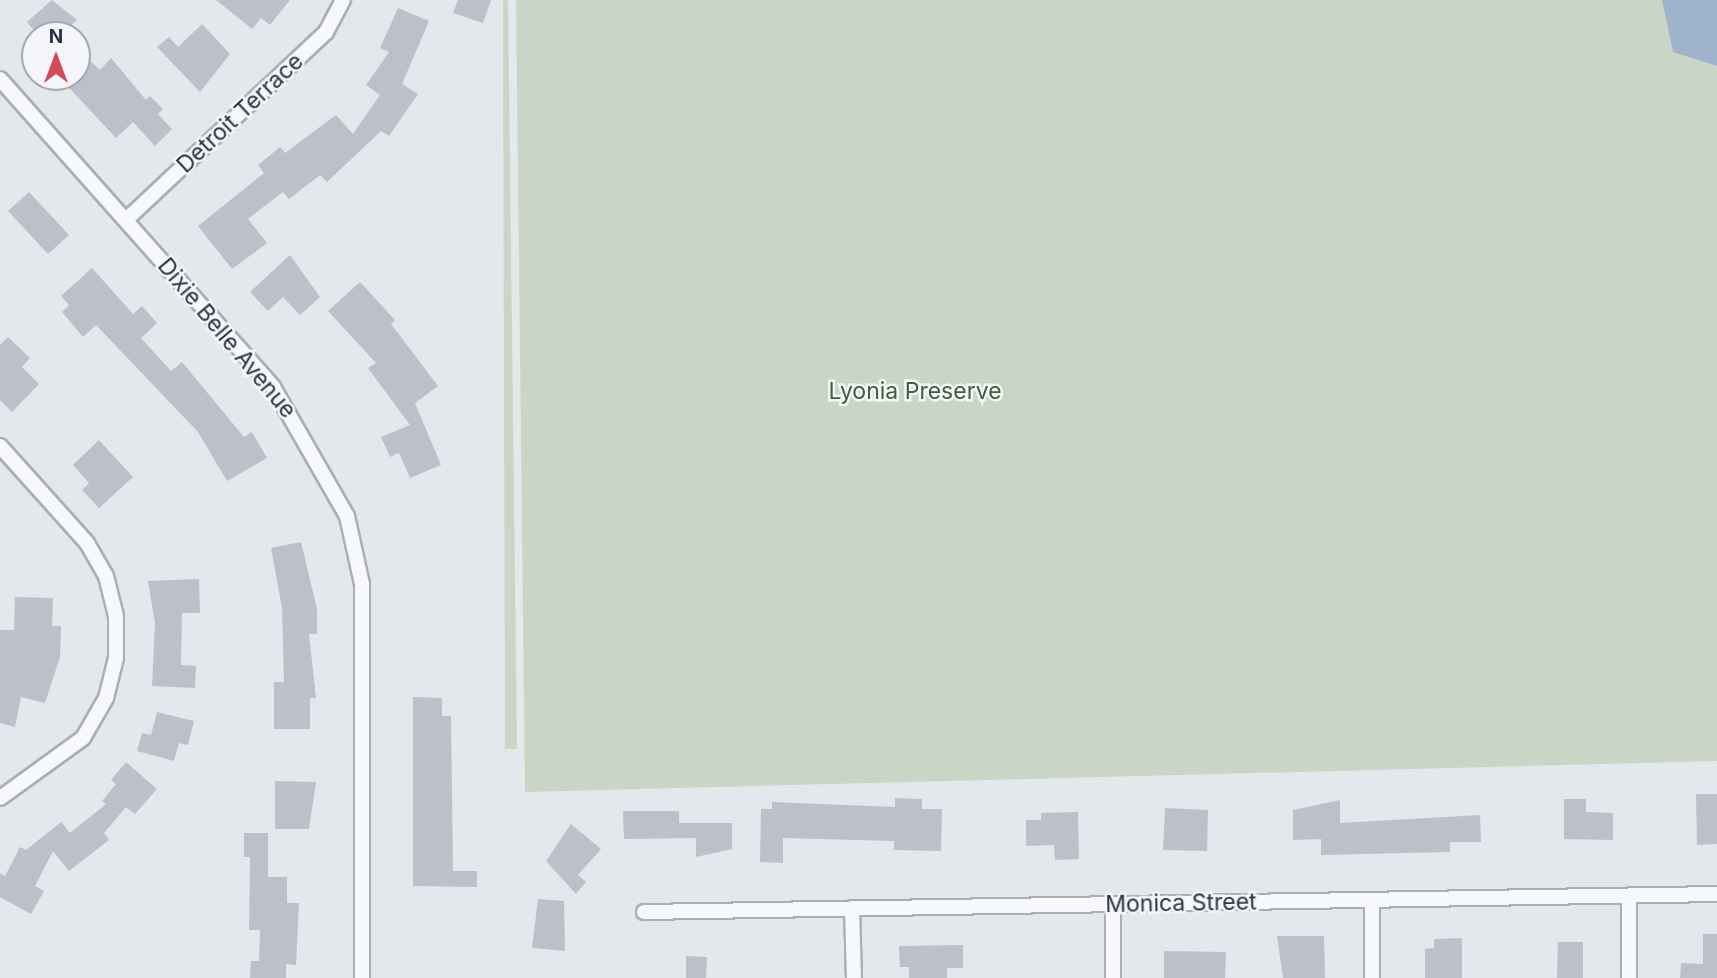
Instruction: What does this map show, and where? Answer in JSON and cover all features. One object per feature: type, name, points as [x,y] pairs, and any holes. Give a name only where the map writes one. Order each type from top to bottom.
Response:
[{"type":"street","name":"Detroit Terrace","points":[[127,219],[326,32],[343,0]]},
{"type":"street","name":"Dixie Belle Avenue","points":[[0,79],[127,219],[273,387],[347,516],[363,597],[362,978]]},
{"type":"street","points":[[0,446],[87,543],[106,576],[116,616],[116,658],[106,698],[83,738],[0,798]]},
{"type":"street","name":"Monica Street","points":[[645,912],[1717,894]]},
{"type":"street","points":[[1629,897],[1629,978]]},
{"type":"street","points":[[1372,900],[1372,978]]},
{"type":"street","points":[[1113,904],[1113,978]]},
{"type":"street","points":[[852,908],[854,978]]},
{"type":"green space","points":[[503,0],[508,0],[517,749],[505,749]]},
{"type":"green space","name":"Lyonia Preserve","points":[[516,0],[1717,0],[1717,761],[525,792]]},
{"type":"water","points":[[1662,0],[1717,0],[1717,66],[1673,52]]},
{"type":"building","points":[[52,0],[77,20],[76,21],[28,21]]},
{"type":"building","points":[[216,0],[290,0],[270,25],[261,18],[252,29]]},
{"type":"building","points":[[458,0],[491,0],[483,23],[453,13]]},
{"type":"building","points":[[398,8],[429,21],[402,84],[418,94],[389,136],[381,131],[327,182],[320,175],[289,199],[283,192],[248,219],[267,243],[232,269],[198,226],[264,173],[258,165],[280,147],[285,153],[336,115],[353,134],[380,95],[366,85],[389,52],[380,48]]},
{"type":"building","points":[[202,24],[230,54],[200,92],[157,47],[169,37],[178,47]]},
{"type":"building","points":[[111,58],[146,100],[150,96],[163,109],[158,114],[172,129],[155,146],[133,122],[116,138],[72,91],[91,91],[91,62],[100,70]]},
{"type":"building","points":[[29,192],[69,235],[48,254],[8,211]]},
{"type":"building","points":[[290,255],[320,297],[300,315],[283,297],[268,311],[250,292]]},
{"type":"building","points":[[92,268],[133,314],[142,306],[157,323],[141,338],[171,371],[182,362],[244,437],[252,432],[267,458],[227,481],[198,432],[96,325],[83,337],[62,312],[69,305],[61,296]]},
{"type":"building","points":[[360,282],[395,320],[391,324],[438,386],[415,403],[441,465],[410,478],[399,453],[390,457],[381,437],[410,425],[368,368],[376,363],[328,311]]},
{"type":"building","points":[[8,337],[30,358],[22,367],[39,384],[12,412],[0,400],[0,345]]},
{"type":"building","points":[[99,440],[133,477],[99,508],[82,490],[89,483],[73,465]]},
{"type":"building","points":[[301,542],[317,609],[317,634],[309,634],[316,698],[310,698],[310,729],[274,729],[274,682],[284,682],[282,608],[271,548]]},
{"type":"building","points":[[199,579],[200,613],[182,613],[181,665],[196,666],[195,688],[152,686],[155,623],[148,581]]},
{"type":"building","points":[[15,597],[53,598],[52,626],[61,626],[60,657],[45,703],[21,697],[15,727],[0,723],[0,630],[14,630]]},
{"type":"building","points":[[413,697],[442,698],[442,716],[451,716],[453,871],[477,871],[477,887],[413,886]]},
{"type":"building","points":[[157,712],[194,721],[188,745],[179,743],[174,761],[137,751],[142,733],[151,735]]},
{"type":"building","points":[[126,762],[157,789],[135,814],[126,807],[104,833],[109,840],[69,871],[53,851],[35,886],[44,891],[31,914],[0,897],[0,873],[5,876],[20,847],[26,850],[61,822],[70,833],[106,804],[102,801],[116,784],[111,780]]},
{"type":"building","points":[[275,781],[316,782],[309,829],[275,829]]},
{"type":"building","points":[[1696,794],[1717,794],[1717,844],[1697,845]]},
{"type":"building","points":[[895,798],[922,799],[922,809],[942,809],[941,851],[894,850],[894,841],[783,838],[783,863],[760,862],[761,809],[772,809],[772,802],[895,807]]},
{"type":"building","points":[[1564,799],[1586,799],[1586,812],[1613,813],[1613,840],[1564,839]]},
{"type":"building","points":[[1340,800],[1340,823],[1480,815],[1481,842],[1450,842],[1450,852],[1321,855],[1321,839],[1293,840],[1293,810]]},
{"type":"building","points":[[1165,808],[1208,810],[1207,851],[1163,850]]},
{"type":"building","points":[[623,811],[679,811],[679,823],[732,823],[732,849],[696,857],[696,838],[624,839]]},
{"type":"building","points":[[1078,812],[1079,859],[1055,860],[1054,845],[1026,846],[1026,820],[1041,820],[1041,813]]},
{"type":"building","points":[[571,824],[601,849],[578,875],[586,882],[576,894],[546,861]]},
{"type":"building","points":[[244,833],[268,833],[268,877],[287,877],[287,903],[299,903],[296,965],[286,964],[286,978],[250,978],[251,961],[259,961],[260,930],[249,930],[250,857],[244,857]]},
{"type":"building","points":[[538,899],[564,901],[565,951],[532,948]]},
{"type":"building","points":[[1703,934],[1717,934],[1717,978],[1680,978],[1681,963],[1703,964]]},
{"type":"building","points":[[1277,936],[1324,936],[1325,978],[1283,978]]},
{"type":"building","points":[[1462,938],[1462,978],[1425,978],[1425,949],[1434,948],[1434,939]]},
{"type":"building","points":[[1558,942],[1583,942],[1583,978],[1557,978]]},
{"type":"building","points":[[963,945],[963,968],[947,968],[947,978],[909,978],[909,967],[900,967],[899,946]]},
{"type":"building","points":[[1164,951],[1226,952],[1225,978],[1164,978]]},
{"type":"building","points":[[686,956],[707,957],[706,978],[686,978]]}]
